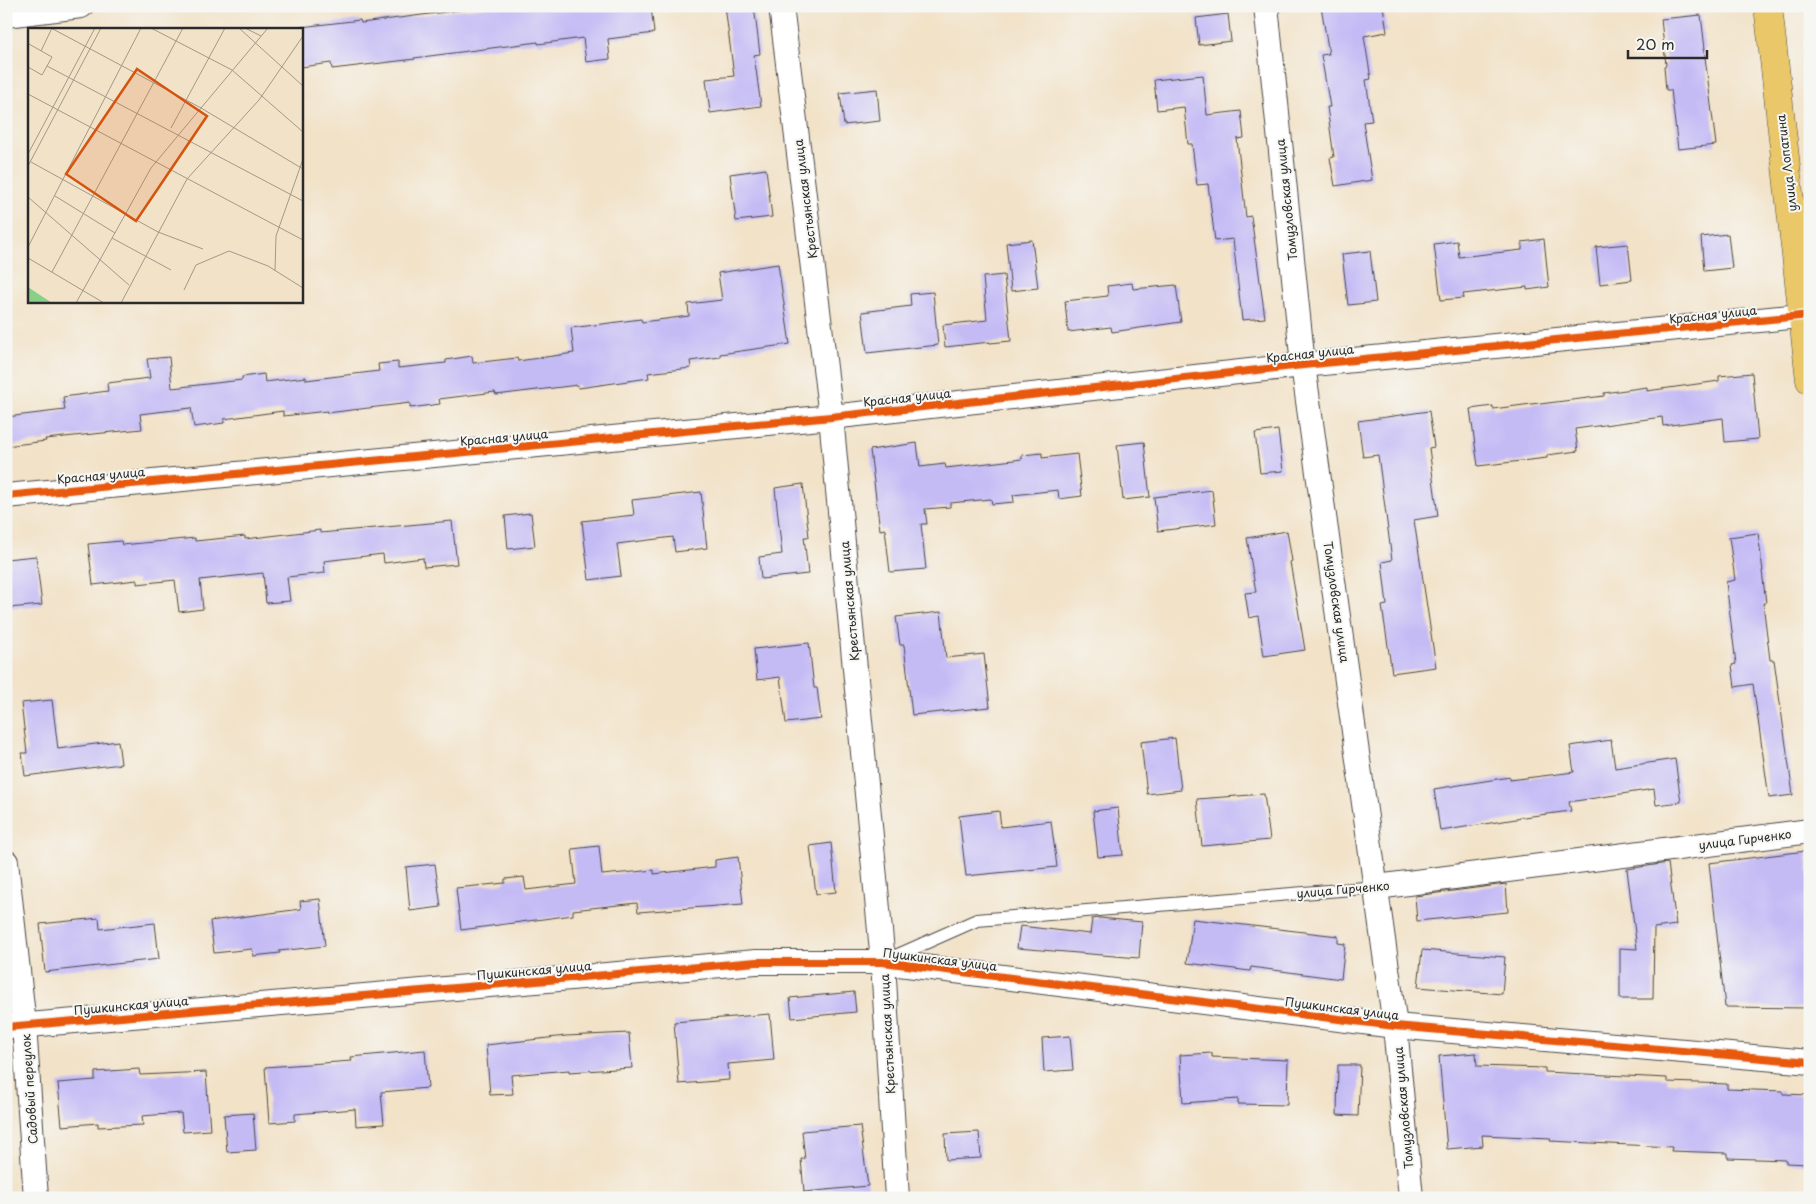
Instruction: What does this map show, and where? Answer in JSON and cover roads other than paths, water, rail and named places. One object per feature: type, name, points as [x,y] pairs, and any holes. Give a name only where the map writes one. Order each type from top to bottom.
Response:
[{"type":"main road","name":"улица Лопатина","points":[[1768,6],[1806,316],[1810,380]]},
{"type":"street","points":[[6,15],[81,6]]},
{"type":"street","name":"Крестьянская улица","points":[[781,6],[831,417],[883,962],[897,1198]]},
{"type":"street","name":"Томузловская улица","points":[[1266,6],[1303,365],[1396,1026],[1411,1198]]},
{"type":"street","name":"Красная улица","points":[[6,496],[831,417],[1303,365],[1806,316]]},
{"type":"street","name":"улица Гирченко","points":[[1377,887],[1810,831]]},
{"type":"street","name":"Садовый переулок","points":[[6,862],[15,1026],[36,1198]]},
{"type":"street","name":"Пушкинская улица","points":[[15,1026],[756,962],[883,962],[1396,1026],[1810,1062]]},
{"type":"lane","name":"улица Гирченко","points":[[883,962],[977,920],[1377,887]]}]
